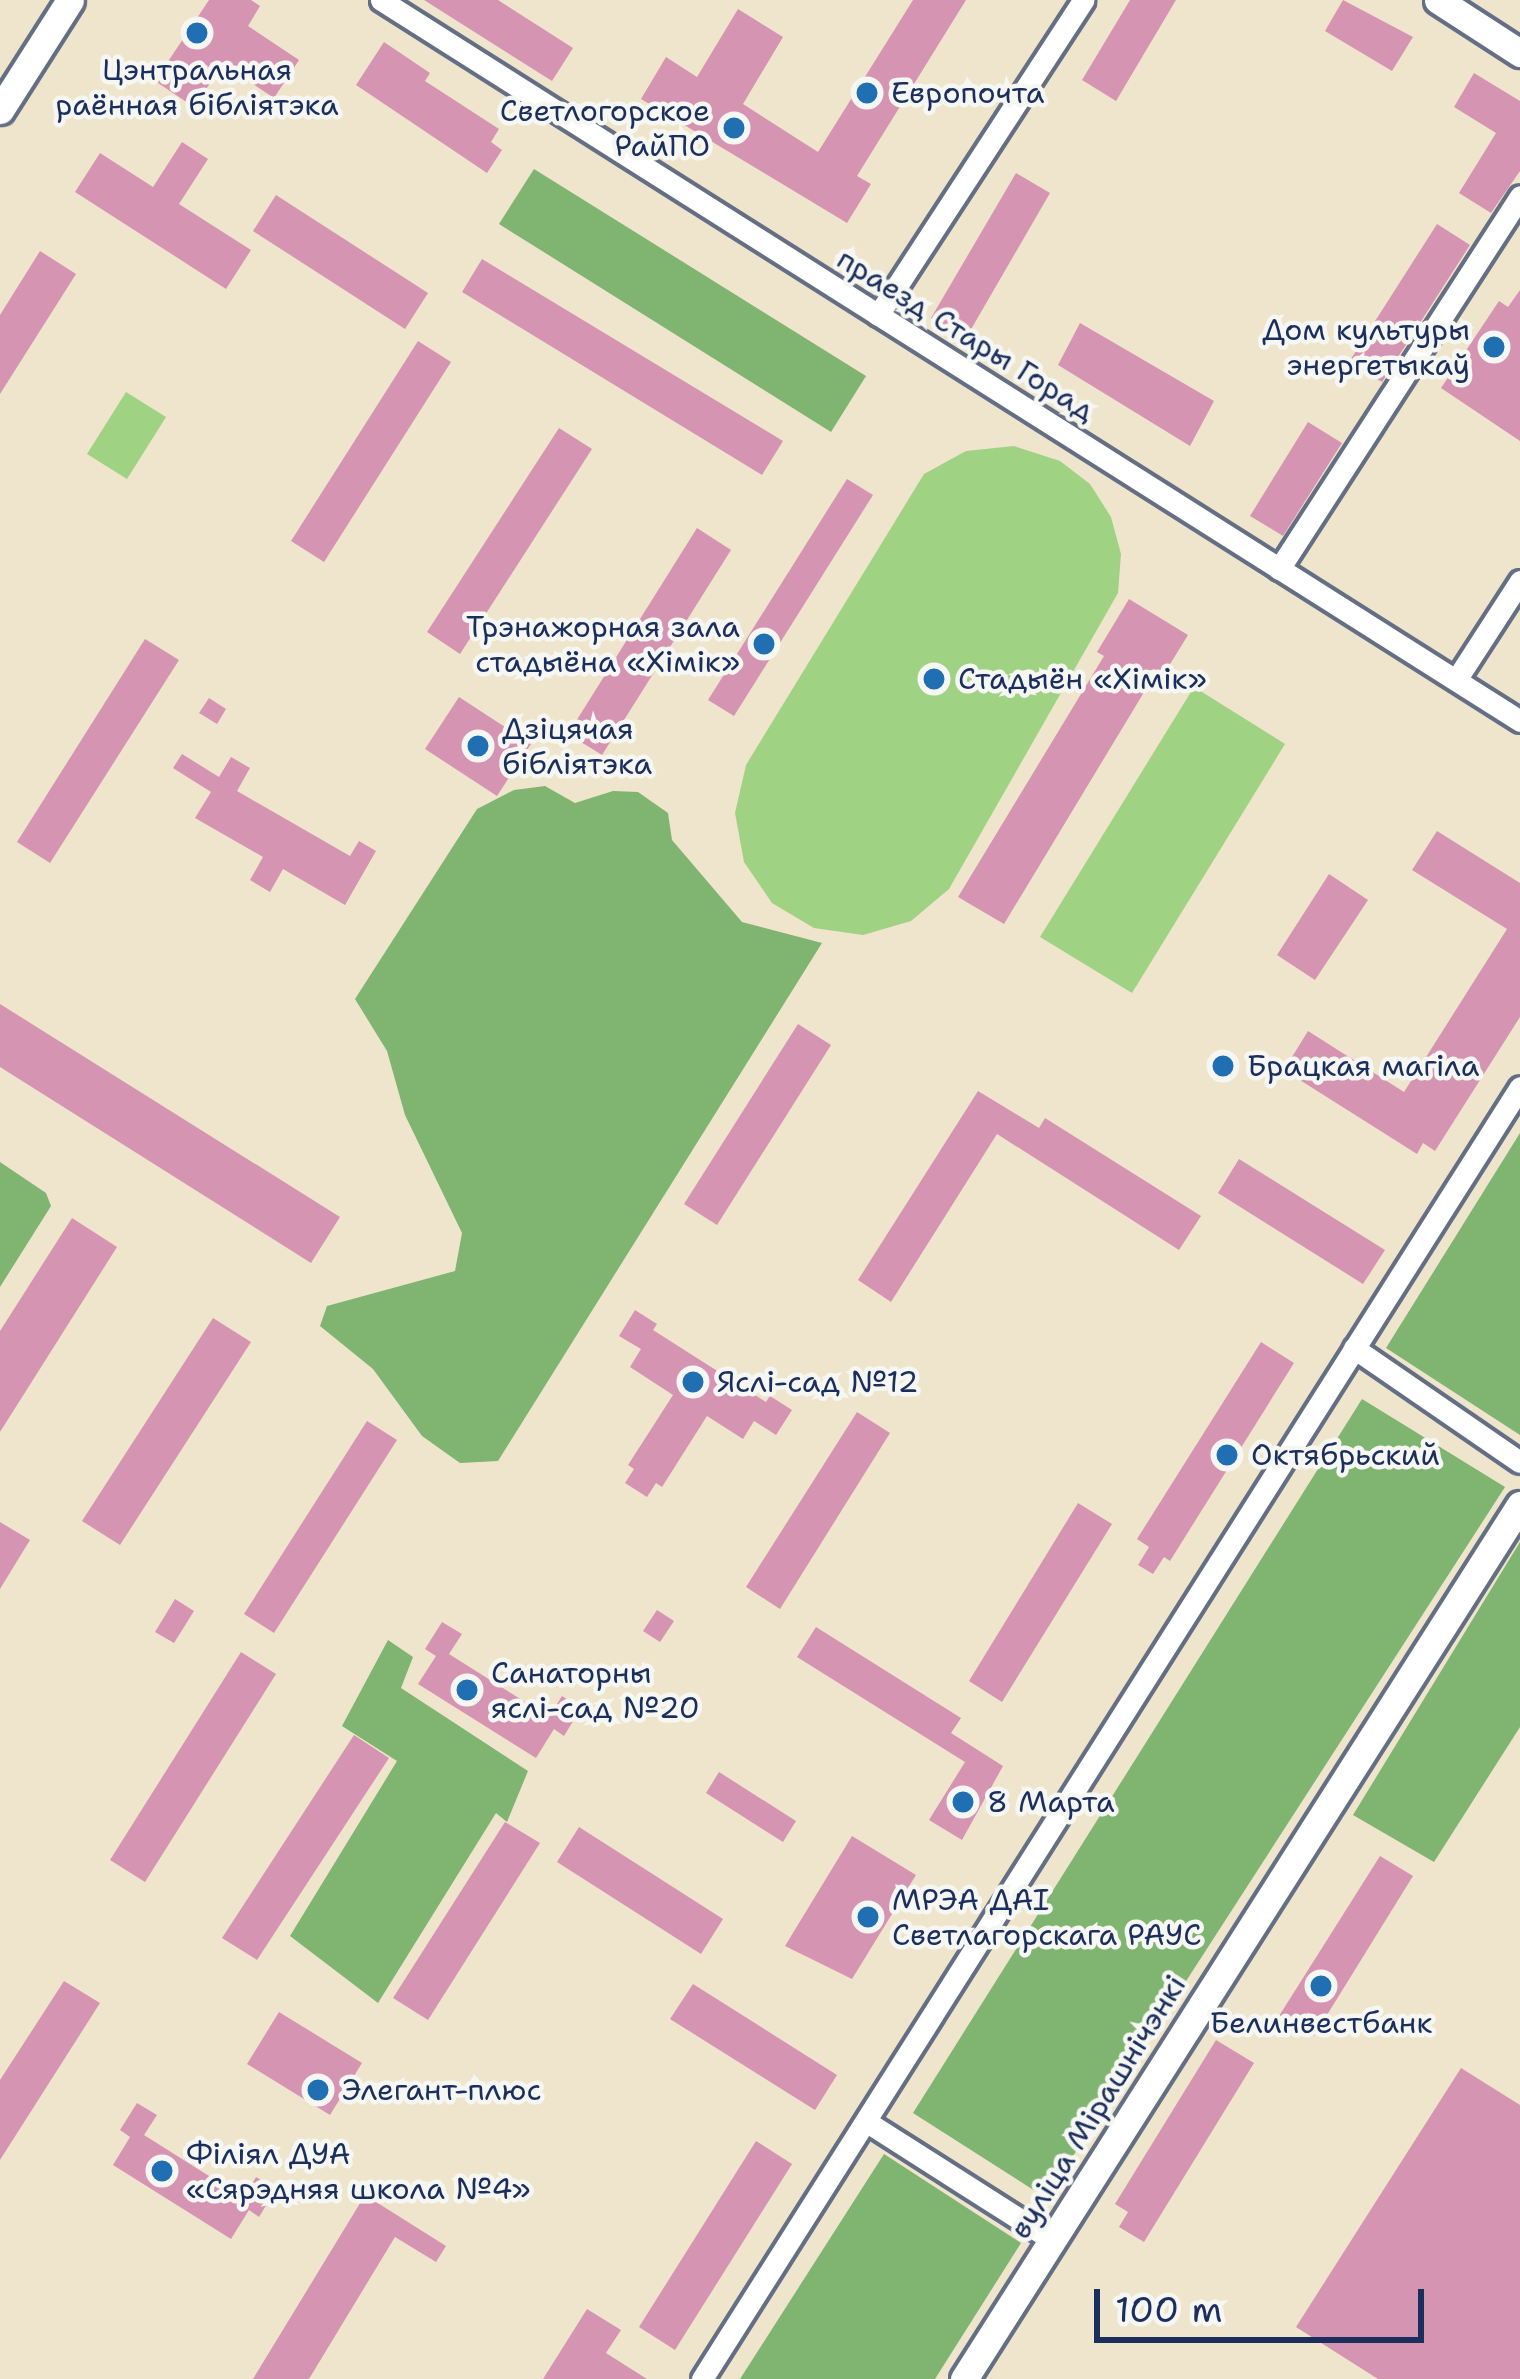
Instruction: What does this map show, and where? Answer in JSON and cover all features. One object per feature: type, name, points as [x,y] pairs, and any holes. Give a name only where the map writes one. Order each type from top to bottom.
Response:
[{"type":"street","points":[[0,110],[70,0]]},
{"type":"street","name":"праезд Стары Горад","points":[[381,0],[1520,721]]},
{"type":"street","points":[[878,315],[1083,0]]},
{"type":"street","points":[[1438,0],[1520,52]]},
{"type":"street","points":[[1279,568],[1520,196]]},
{"type":"street","points":[[1456,680],[1520,581]]},
{"type":"street","points":[[702,2379],[1520,1087]]},
{"type":"street","points":[[1354,1348],[1520,1462]]},
{"type":"street","name":"вуліца Мірашнічэнкі","points":[[964,2379],[1520,1505]]},
{"type":"street","points":[[867,2122],[1052,2240]]},
{"type":"green space","points":[[534,169],[866,376],[831,432],[499,224]]},
{"type":"green space","points":[[126,392],[166,417],[127,479],[87,454]]},
{"type":"green space","name":"Стадыён «Хімік»","points":[[1014,446],[1060,461],[1090,484],[1111,517],[1121,554],[1118,593],[949,889],[911,921],[863,935],[814,928],[772,903],[744,862],[735,813],[746,765],[924,474],[966,451]]},
{"type":"green space","points":[[1194,687],[1285,744],[1132,993],[1040,937]]},
{"type":"green space","points":[[545,786],[575,803],[613,791],[638,792],[668,813],[672,840],[742,922],[822,943],[498,1461],[460,1463],[422,1436],[373,1369],[320,1326],[327,1306],[455,1271],[462,1233],[405,1115],[387,1051],[355,999],[477,809],[514,790]]},
{"type":"green space","points":[[1520,1133],[1520,1435],[1386,1348]]},
{"type":"green space","points":[[0,1162],[46,1193],[51,1206],[0,1287]]},
{"type":"green space","points":[[1362,1399],[1505,1487],[1046,2198],[913,2113]]},
{"type":"green space","points":[[1520,1542],[1520,1727],[1434,1862],[1353,1815]]},
{"type":"green space","points":[[388,1640],[413,1657],[401,1688],[528,1771],[507,1822],[496,1813],[378,2003],[290,1936],[397,1761],[342,1726]]},
{"type":"green space","points":[[884,2154],[1021,2243],[935,2379],[740,2379]]},
{"type":"building","points":[[209,0],[251,0],[260,6],[248,26],[299,60],[274,98],[223,64],[194,107],[155,81]]},
{"type":"building","points":[[424,0],[498,0],[573,48],[552,81]]},
{"type":"building","name":"Светлогорское РайПО","points":[[913,0],[966,0],[857,176],[871,184],[847,223],[641,99],[666,57],[697,77],[738,9],[783,37],[743,104],[818,152]]},
{"type":"building","points":[[1130,0],[1176,0],[1116,101],[1082,80]]},
{"type":"building","points":[[1343,0],[1413,37],[1392,71],[1325,31]]},
{"type":"building","points":[[384,42],[430,73],[425,81],[499,129],[491,142],[502,150],[487,173],[356,85]]},
{"type":"building","points":[[1474,73],[1520,101],[1520,171],[1491,213],[1459,193],[1496,133],[1454,107]]},
{"type":"building","points":[[182,142],[208,159],[179,204],[251,250],[226,289],[75,192],[100,153],[153,187]]},
{"type":"building","points":[[1016,173],[1050,193],[966,338],[931,318]]},
{"type":"building","points":[[276,195],[428,293],[405,329],[253,231]]},
{"type":"building","points":[[1437,224],[1470,245],[1382,382],[1349,362]]},
{"type":"building","points":[[40,251],[76,274],[0,394],[0,315]]},
{"type":"building","points":[[482,259],[783,441],[762,475],[462,292]]},
{"type":"building","name":"Дом культуры энергетыкаў","points":[[1520,290],[1520,441],[1441,388],[1499,301],[1508,307]]},
{"type":"building","points":[[1080,323],[1214,401],[1190,446],[1058,365]]},
{"type":"building","points":[[418,341],[451,362],[324,562],[291,541]]},
{"type":"building","points":[[1308,422],[1342,443],[1283,536],[1250,516]]},
{"type":"building","points":[[559,428],[592,449],[460,654],[427,632]]},
{"type":"building","points":[[847,479],[873,495],[734,716],[708,700]]},
{"type":"building","points":[[697,528],[731,550],[602,755],[568,734]]},
{"type":"building","points":[[1129,599],[1188,635],[1156,687],[1149,684],[1004,924],[958,897],[1104,656],[1097,652]]},
{"type":"building","points":[[145,639],[179,660],[50,863],[17,842]]},
{"type":"building","name":"Дзіцячая бібліятэка","points":[[459,697],[531,744],[497,796],[425,749]]},
{"type":"building","points":[[209,698],[226,709],[217,724],[199,713]]},
{"type":"building","points":[[182,754],[219,777],[231,757],[250,768],[237,791],[350,856],[359,841],[376,851],[345,905],[283,869],[270,892],[250,880],[263,857],[195,818],[211,792],[173,768]]},
{"type":"building","points":[[1437,831],[1520,883],[1520,1017],[1435,1151],[1423,1143],[1417,1154],[1284,1070],[1308,1031],[1404,1092],[1507,929],[1412,870]]},
{"type":"building","points":[[1329,874],[1368,900],[1315,980],[1277,955]]},
{"type":"building","points":[[0,1004],[340,1217],[311,1263],[0,1067]]},
{"type":"building","points":[[798,1024],[831,1045],[717,1225],[684,1204]]},
{"type":"building","points":[[978,1091],[1039,1128],[1045,1118],[1201,1216],[1179,1250],[997,1134],[891,1302],[858,1280]]},
{"type":"building","points":[[1239,1159],[1385,1250],[1363,1284],[1218,1193]]},
{"type":"building","points":[[72,1218],[117,1247],[0,1432],[0,1331]]},
{"type":"building","name":"Яслі-сад №12","points":[[635,1310],[657,1324],[653,1330],[766,1402],[770,1396],[792,1410],[776,1435],[754,1421],[743,1439],[707,1416],[662,1487],[656,1483],[647,1497],[625,1483],[634,1469],[628,1465],[673,1395],[630,1367],[641,1349],[619,1336]]},
{"type":"building","points":[[213,1318],[251,1342],[120,1545],[82,1521]]},
{"type":"building","points":[[1261,1342],[1294,1363],[1170,1561],[1164,1557],[1153,1574],[1138,1565],[1149,1547],[1137,1539]]},
{"type":"building","points":[[857,1412],[890,1433],[780,1609],[746,1587]]},
{"type":"building","points":[[367,1421],[397,1440],[274,1633],[244,1614]]},
{"type":"building","points":[[1078,1503],[1112,1524],[1002,1702],[969,1681]]},
{"type":"building","points":[[0,1522],[30,1540],[0,1589]]},
{"type":"building","points":[[175,1599],[194,1611],[174,1643],[155,1632]]},
{"type":"building","points":[[657,1610],[674,1621],[660,1642],[643,1631]]},
{"type":"building","name":"Санаторны яслі-сад №20","points":[[442,1622],[462,1634],[449,1654],[549,1717],[562,1696],[581,1708],[564,1736],[554,1729],[536,1758],[418,1684],[436,1656],[425,1649]]},
{"type":"building","points":[[816,1627],[961,1718],[951,1733],[1003,1766],[962,1840],[929,1820],[965,1762],[797,1657]]},
{"type":"building","points":[[241,1652],[276,1674],[145,1882],[110,1860]]},
{"type":"building","points":[[354,1735],[389,1758],[257,1960],[222,1938]]},
{"type":"building","points":[[719,1772],[796,1821],[783,1842],[706,1793]]},
{"type":"building","points":[[505,1822],[540,1843],[428,2020],[393,1998]]},
{"type":"building","points":[[579,1827],[723,1919],[701,1954],[557,1862]]},
{"type":"building","points":[[852,1836],[916,1875],[852,1979],[785,1946]]},
{"type":"building","points":[[1380,1856],[1413,1876],[1314,2036],[1279,2016]]},
{"type":"building","points":[[64,1981],[100,2003],[0,2160],[0,2080]]},
{"type":"building","points":[[693,1984],[837,2075],[815,2110],[670,2019]]},
{"type":"building","name":"Элегант-плюс","points":[[279,2012],[362,2063],[330,2115],[247,2064]]},
{"type":"building","points":[[1216,2040],[1254,2063],[1144,2242],[1119,2227],[1128,2212],[1115,2204]]},
{"type":"building","points":[[1461,2068],[1520,2105],[1520,2379],[1378,2379],[1296,2327]]},
{"type":"building","name":"Філіял ДУА «Сярэдняя школа №4»","points":[[137,2103],[157,2115],[144,2135],[244,2198],[256,2177],[276,2189],[259,2217],[249,2210],[231,2239],[113,2165],[130,2137],[120,2130]]},
{"type":"building","points":[[756,2141],[792,2164],[675,2350],[639,2327]]},
{"type":"building","points":[[365,2195],[446,2246],[436,2262],[395,2237],[309,2379],[253,2379]]},
{"type":"building","points":[[587,2309],[621,2330],[606,2353],[647,2379],[543,2379]]},
{"type":"place","name":"Цэнтральная раённая бібліятэка","points":[[197,33]]},
{"type":"place","name":"Европочта","points":[[867,93]]},
{"type":"place","name":"Светлогорское РайПО","points":[[734,128]]},
{"type":"place","name":"Дом культуры энергетыкаў","points":[[1494,347]]},
{"type":"place","name":"Трэнажорная зала стадыёна «Хімік»","points":[[764,644]]},
{"type":"place","name":"Стадыён «Хімік»","points":[[934,679]]},
{"type":"place","name":"Дзіцячая бібліятэка","points":[[478,746]]},
{"type":"place","name":"Брацкая магіла","points":[[1223,1066]]},
{"type":"place","name":"Яслі-сад №12","points":[[693,1382]]},
{"type":"place","name":"Октябрьский","points":[[1227,1455]]},
{"type":"place","name":"Санаторны яслі-сад №20","points":[[467,1690]]},
{"type":"place","name":"8 Марта","points":[[963,1802]]},
{"type":"place","name":"МРЭА ДАІ Светлагорскага РАУС","points":[[868,1917]]},
{"type":"place","name":"Белинвестбанк","points":[[1321,1986]]},
{"type":"place","name":"Элегант-плюс","points":[[318,2090]]},
{"type":"place","name":"Філіял ДУА «Сярэдняя школа №4»","points":[[162,2171]]}]
